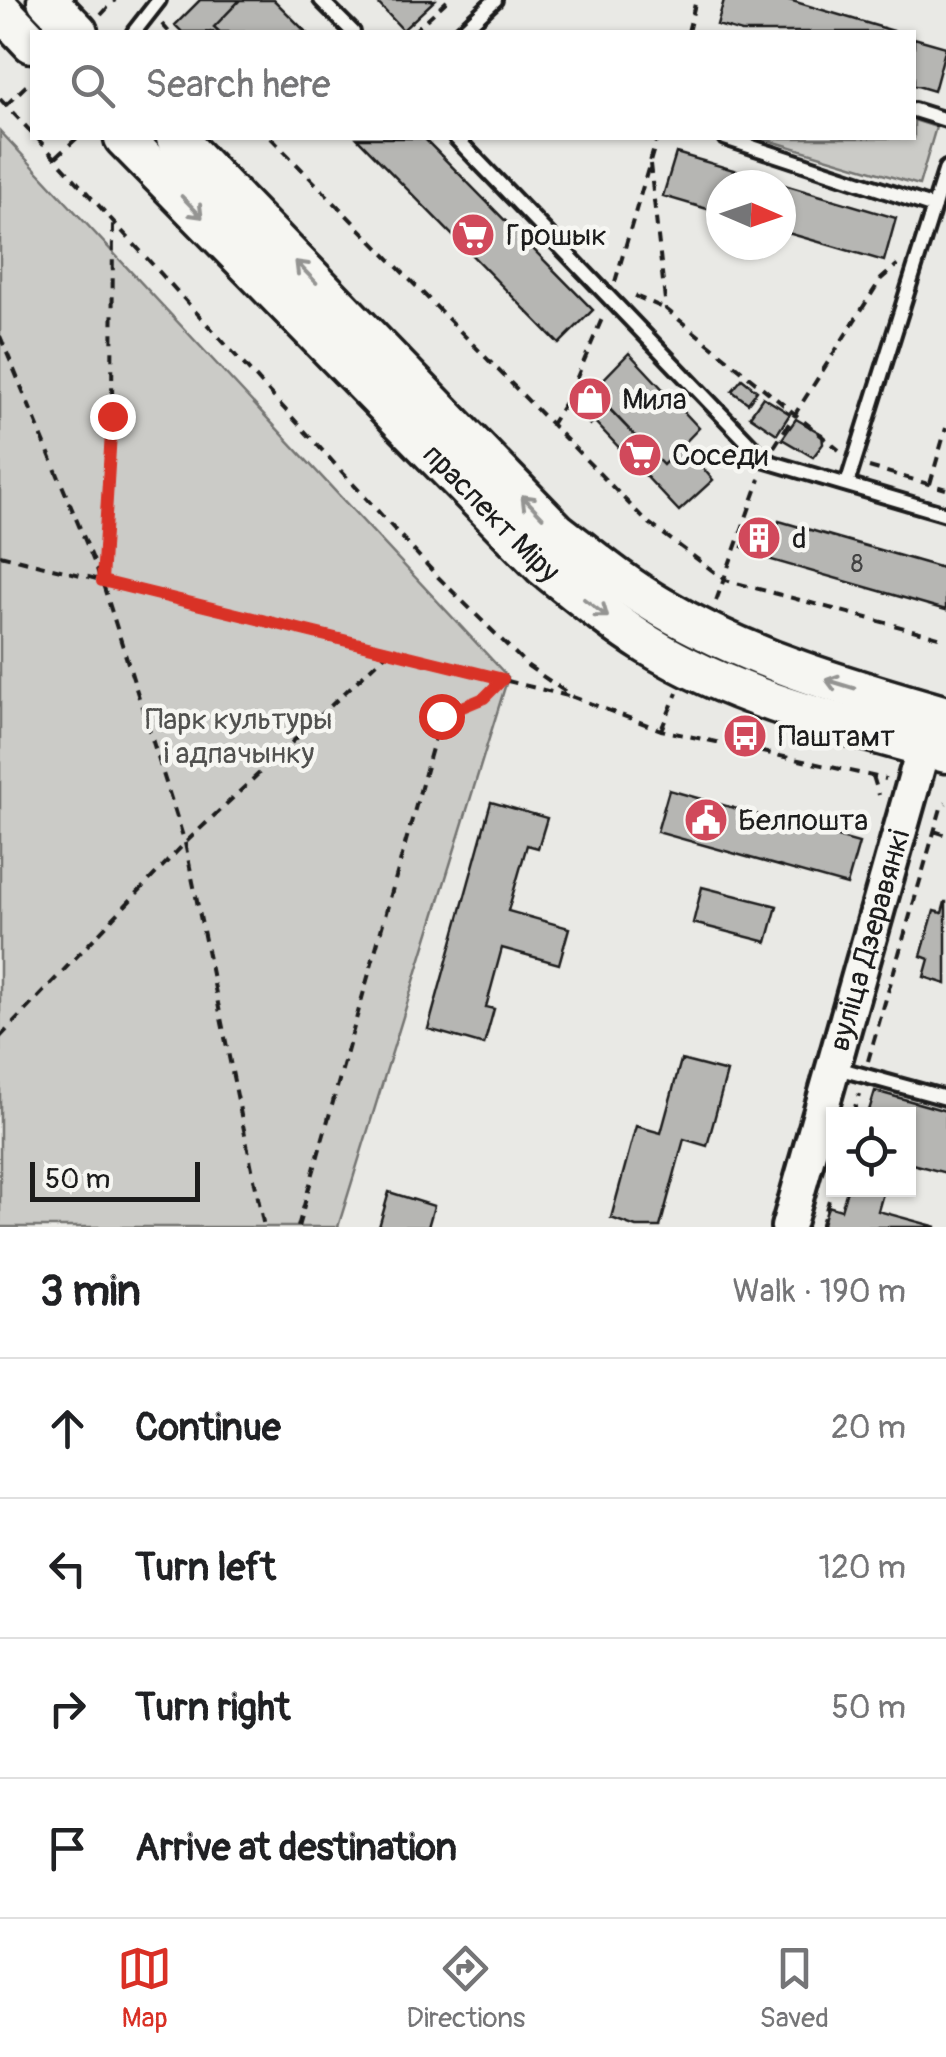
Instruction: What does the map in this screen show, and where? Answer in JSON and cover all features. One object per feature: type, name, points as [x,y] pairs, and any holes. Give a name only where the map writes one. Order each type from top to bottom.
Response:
[{"type":"main road","points":[[47,0],[76,30]]},
{"type":"main road","points":[[0,9],[30,41]]},
{"type":"main road","name":"праспект Міру","points":[[126,140],[543,566],[600,611],[649,646],[756,696],[937,732]]},
{"type":"main road","name":"праспект Міру","points":[[178,140],[556,530],[614,576],[662,608],[937,732]]},
{"type":"street","name":"вуліца Дзеравянкі","points":[[788,1227],[848,1072],[937,732]]},
{"type":"lane","points":[[136,30],[159,0]]},
{"type":"lane","points":[[321,0],[351,30]]},
{"type":"lane","points":[[463,30],[495,0]]},
{"type":"lane","points":[[916,111],[946,120]]},
{"type":"lane","points":[[458,140],[766,461],[946,514]]},
{"type":"lane","points":[[731,140],[934,208]]},
{"type":"lane","points":[[847,484],[946,168]]},
{"type":"lane","points":[[848,1072],[946,1098]]},
{"type":"path","points":[[416,30],[448,0]]},
{"type":"path","points":[[688,30],[696,0]]},
{"type":"path","points":[[6,105],[30,82]]},
{"type":"path","points":[[0,99],[30,130]]},
{"type":"path","points":[[40,140],[438,577],[528,666],[572,697]]},
{"type":"path","points":[[56,158],[75,140]]},
{"type":"path","points":[[272,140],[645,520],[726,580],[946,639]]},
{"type":"path","points":[[650,164],[666,309],[854,462],[946,489]]},
{"type":"path","points":[[102,581],[112,416],[113,219]]},
{"type":"path","points":[[726,580],[766,461],[880,279],[900,263]]},
{"type":"path","points":[[0,336],[102,581],[185,843],[264,1227]]},
{"type":"path","points":[[0,355],[8,355]]},
{"type":"path","points":[[930,484],[946,428]]},
{"type":"path","points":[[0,555],[572,697],[660,730],[874,776]]},
{"type":"path","points":[[0,1037],[185,843],[388,650]]},
{"type":"path","points":[[298,1227],[441,716],[484,698],[503,679]]},
{"type":"path","points":[[852,1107],[848,1072],[946,804]]},
{"type":"path","points":[[934,831],[946,835]]},
{"type":"path","points":[[821,1227],[830,1197]]},
{"type":"green space","points":[[916,121],[936,127],[919,185],[768,140],[916,140]]},
{"type":"green space","name":"Парк культуры і адпачынку","points":[[0,131],[508,677],[338,1227],[0,1227]]},
{"type":"building","points":[[200,0],[240,0],[214,27],[218,30],[180,30],[175,25]]},
{"type":"building","points":[[240,0],[274,0],[304,30],[218,30],[214,27]]},
{"type":"building","points":[[375,0],[435,0],[403,30]]},
{"type":"building","points":[[724,0],[789,0],[890,30],[735,30],[717,25]]},
{"type":"building","points":[[916,39],[946,47],[934,91],[916,86]]},
{"type":"building","points":[[359,140],[426,140],[593,310],[559,344]]},
{"type":"building","points":[[676,153],[734,170],[706,170],[706,209],[663,196]]},
{"type":"building","points":[[796,188],[896,218],[884,261],[796,235]]},
{"type":"building","points":[[629,353],[699,428],[663,465],[592,391]]},
{"type":"building","points":[[742,379],[757,391],[748,403],[732,391]]},
{"type":"building","name":"Мила","points":[[589,388],[608,407],[590,425],[572,407]]},
{"type":"building","points":[[763,397],[790,414],[777,434],[750,416]]},
{"type":"building","name":"Соседи","points":[[608,407],[663,465],[683,445],[713,480],[679,511],[594,421]]},
{"type":"building","points":[[796,419],[822,434],[823,444],[813,457],[782,439]]},
{"type":"building","name":"d","points":[[751,521],[777,530],[770,555],[742,547]]},
{"type":"building","points":[[779,521],[946,569],[946,610],[768,559]]},
{"type":"building","points":[[669,790],[859,843],[847,885],[657,832]]},
{"type":"building","points":[[491,802],[547,818],[538,848],[527,845],[508,911],[569,928],[559,964],[502,948],[486,1007],[494,1009],[484,1045],[428,1029]]},
{"type":"building","points":[[702,887],[777,906],[767,942],[693,923]]},
{"type":"building","points":[[945,902],[946,984],[924,977],[929,959],[921,956],[934,911],[942,913]]},
{"type":"building","points":[[681,1060],[727,1072],[707,1146],[684,1139],[660,1227],[636,1227],[611,1218],[636,1126],[661,1133]]},
{"type":"building","points":[[875,1091],[946,1111],[946,1173],[916,1165],[916,1107],[870,1107]]},
{"type":"building","points":[[389,1192],[434,1206],[428,1227],[379,1227]]},
{"type":"building","points":[[845,1197],[882,1197],[878,1211],[937,1227],[822,1227],[828,1206],[841,1210]]},
{"type":"place","name":"Грошык","points":[[473,235]]},
{"type":"place","name":"Мила","points":[[590,399]]},
{"type":"place","name":"Соседи","points":[[640,455]]},
{"type":"place","name":"d","points":[[759,538]]},
{"type":"place","name":"Паштамт","points":[[745,736]]},
{"type":"place","name":"Белпошта","points":[[706,820]]},
{"type":"route","points":[[112,416],[102,581],[503,679],[484,698],[441,716]]}]
